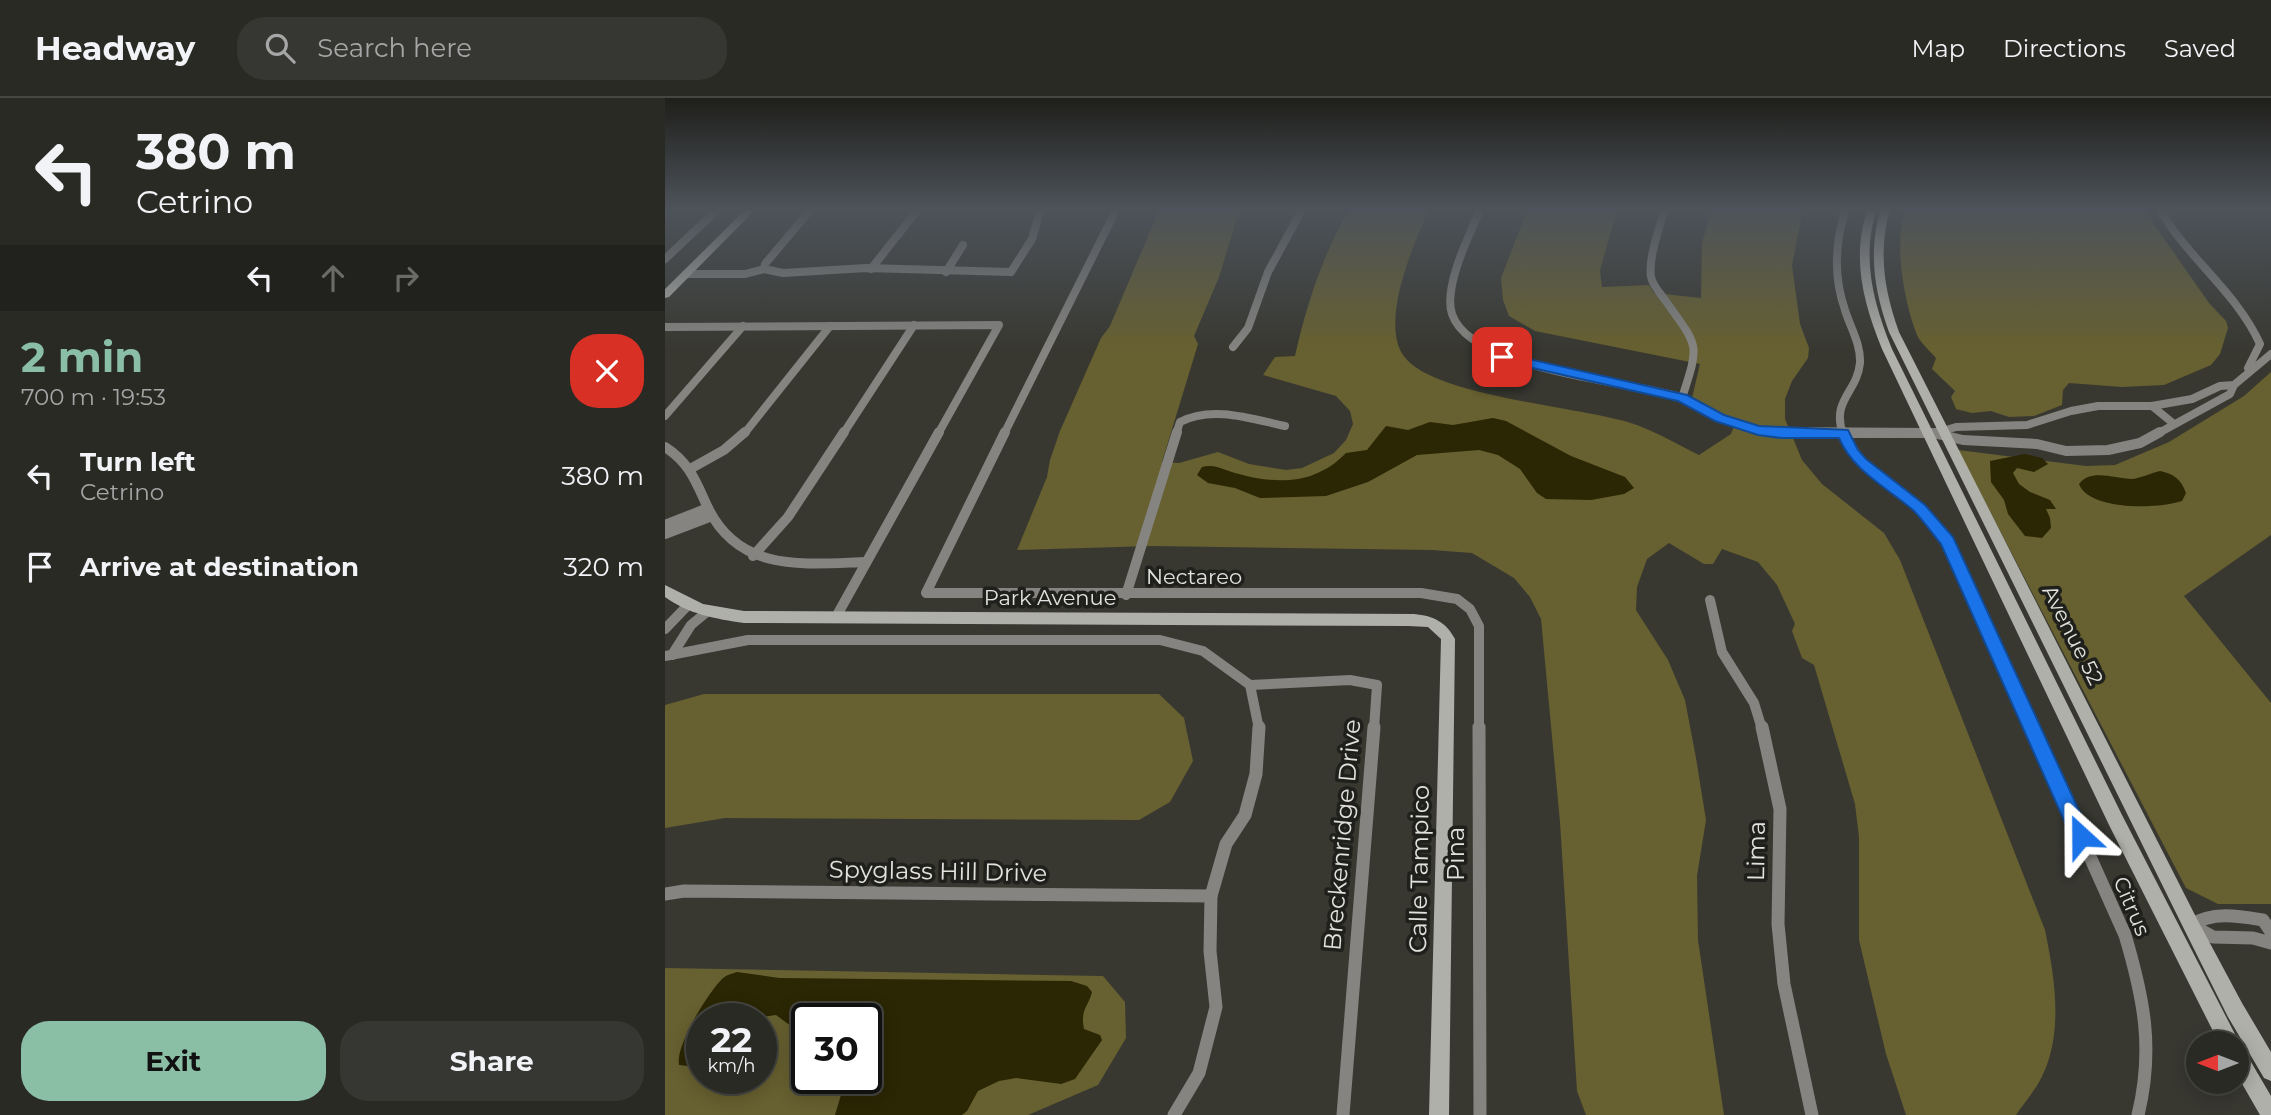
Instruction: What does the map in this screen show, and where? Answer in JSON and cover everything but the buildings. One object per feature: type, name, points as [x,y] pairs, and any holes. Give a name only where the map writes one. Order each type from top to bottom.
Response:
[{"type":"main road","points":[[665,284],[694,255]]},
{"type":"main road","points":[[665,295],[705,255]]},
{"type":"main road","name":"Avenue 52","points":[[1864,255],[1865,283],[1871,308],[1887,349],[1938,433],[2235,1010],[2271,1071]]},
{"type":"main road","name":"Avenue 52","points":[[1877,255],[1883,301],[1938,433],[2175,939],[2222,1031]]},
{"type":"main road","name":"Park Avenue","points":[[665,590],[688,605],[744,617],[1408,620],[1431,622],[1439,626]]},
{"type":"main road","name":"Calle Tampico","points":[[1439,626],[1448,639],[1439,1115]]},
{"type":"main road","points":[[2249,1077],[2271,1115]]},
{"type":"street","points":[[764,269],[772,255]]},
{"type":"street","points":[[875,269],[886,255]]},
{"type":"street","points":[[946,271],[956,255]]},
{"type":"street","points":[[686,274],[745,274],[764,269],[788,273],[875,269],[1011,272],[1022,255]]},
{"type":"street","name":"Nectareo","points":[[1094,255],[1072,301],[1062,315],[926,593],[1421,593],[1443,595],[1460,601]]},
{"type":"street","points":[[1233,347],[1248,328],[1277,255]]},
{"type":"street","points":[[1462,255],[1452,299],[1452,316],[1463,334],[1502,357],[1682,398],[1720,418],[1758,431],[1781,434],[1938,433],[2037,444],[2066,451],[2108,450],[2140,443],[2230,394],[2260,344],[2253,324],[2240,306],[2191,255]]},
{"type":"street","points":[[1654,255],[1651,276],[1655,286],[1692,338],[1695,349],[1695,358],[1682,398]]},
{"type":"street","name":"Citrus","points":[[1836,255],[1842,300],[1859,349],[1860,364],[1857,376],[1838,410],[1844,433],[1852,452],[1861,463],[1920,508],[1948,541],[2125,935],[2143,992],[2148,1039],[2147,1083],[2138,1115]]},
{"type":"street","points":[[753,556],[788,517],[914,325]]},
{"type":"street","points":[[665,327],[999,325],[836,617]]},
{"type":"street","points":[[665,416],[743,326]]},
{"type":"street","points":[[691,470],[725,450],[743,435],[830,326]]},
{"type":"street","points":[[1938,433],[1956,427],[2027,425],[2071,411],[2098,407],[2152,406],[2192,399],[2220,386],[2237,382],[2271,354]]},
{"type":"street","points":[[2152,406],[2174,424]]},
{"type":"street","points":[[1126,595],[1180,422],[1192,415],[1203,414],[1285,426]]},
{"type":"street","points":[[2027,425],[2037,444]]},
{"type":"street","points":[[1992,426],[2001,442]]},
{"type":"street","points":[[665,447],[683,459],[691,470],[701,485],[721,534],[736,547],[753,556],[785,562],[866,562]]},
{"type":"street","points":[[665,525],[710,512]]},
{"type":"street","points":[[665,534],[710,512]]},
{"type":"street","name":"Lima","points":[[1710,600],[1722,652],[1754,704],[1761,724],[1780,809],[1778,924],[1784,984],[1812,1115]]},
{"type":"street","name":"Pina","points":[[1460,601],[1474,611],[1479,626],[1480,1115]]},
{"type":"street","points":[[665,629],[688,605]]},
{"type":"street","points":[[669,655],[691,625],[708,611]]},
{"type":"street","points":[[669,655],[748,640],[1160,640],[1203,651],[1250,685],[1259,729],[1256,774],[1245,815],[1226,844],[1211,896],[1210,951],[1216,1007],[1199,1073],[1174,1115]]},
{"type":"street","name":"Breckenridge Drive","points":[[1250,685],[1349,680],[1377,685],[1342,1115]]},
{"type":"street","name":"Spyglass Hill Drive","points":[[665,894],[684,891],[1211,896]]},
{"type":"street","points":[[2267,926],[2244,917],[2201,917],[2191,925],[2213,937],[2253,938],[2271,943]]},
{"type":"shaded area","points":[[1140,255],[1226,255],[1194,336],[1198,344],[1162,462],[1179,463],[1218,452],[1249,464],[1286,470],[1302,468],[1334,453],[1346,440],[1353,424],[1350,411],[1336,396],[1263,375],[1275,357],[1295,356],[1317,279],[1327,255],[1410,255],[1397,302],[1395,322],[1397,340],[1403,355],[1419,370],[1476,391],[1637,425],[1699,455],[1731,434],[1736,421],[1692,398],[1700,364],[1535,331],[1509,316],[1503,300],[1501,278],[1510,255],[1604,255],[1600,270],[1602,287],[1649,285],[1654,293],[1701,298],[1702,255],[1794,255],[1792,265],[1800,324],[1809,348],[1808,358],[1792,381],[1785,399],[1785,419],[1802,460],[1822,484],[1884,533],[1900,560],[2045,930],[2052,968],[2055,1028],[2052,1047],[2038,1084],[2016,1115],[1906,1115],[1886,1054],[1859,940],[1859,837],[1855,804],[1814,665],[1802,658],[1792,631],[1795,624],[1777,585],[1758,562],[1722,549],[1713,564],[1704,564],[1669,543],[1647,559],[1637,587],[1636,610],[1668,660],[1685,700],[1696,758],[1706,820],[1697,876],[1698,940],[1724,1115],[1586,1115],[1577,1091],[1560,822],[1541,619],[1530,597],[1514,578],[1472,553],[1432,550],[1152,546],[1017,550],[1047,477],[1060,431],[1101,338],[1110,326]]},
{"type":"shaded area","points":[[1900,255],[2176,255],[2209,303],[2226,321],[2228,328],[2220,354],[2211,365],[2164,385],[2122,387],[2069,383],[2063,390],[2062,405],[2034,416],[2009,417],[1991,411],[1972,413],[1956,409],[1951,397],[1955,391],[1932,369],[1936,358],[1918,337],[1908,308]]},
{"type":"shaded area","points":[[2271,372],[2271,535],[2184,596],[2271,703],[2271,904],[2218,904],[2186,888],[1958,450],[2086,466],[2115,465],[2169,442],[2244,396]]},
{"type":"shaded area","points":[[1493,418],[1506,421],[1571,456],[1625,477],[1634,488],[1624,494],[1591,500],[1546,499],[1537,493],[1520,469],[1498,455],[1479,450],[1417,455],[1368,482],[1326,496],[1260,498],[1235,488],[1208,483],[1197,475],[1202,467],[1212,466],[1254,478],[1296,479],[1322,471],[1346,453],[1367,450],[1386,426],[1408,430],[1430,422],[1453,425]]},
{"type":"shaded area","points":[[2025,454],[2042,458],[2048,464],[2034,472],[2017,468],[2013,473],[2019,484],[2050,500],[2056,509],[2046,509],[2051,528],[2042,538],[2025,536],[2008,514],[2004,500],[1991,482],[1990,461]]},
{"type":"shaded area","points":[[2160,471],[2173,476],[2182,484],[2186,493],[2182,501],[2158,506],[2126,506],[2096,499],[2085,493],[2079,484],[2090,476],[2132,479]]},
{"type":"shaded area","points":[[704,694],[1159,694],[1184,718],[1193,761],[1170,802],[1139,820],[725,818],[665,828],[665,705]]},
{"type":"shaded area","points":[[665,968],[1103,976],[1125,1002],[1126,1038],[1098,1085],[1028,1115],[665,1115]]},
{"type":"shaded area","points":[[737,972],[779,978],[1071,981],[1087,986],[1092,992],[1084,1013],[1084,1029],[1100,1035],[1102,1040],[1075,1079],[1061,1084],[1016,1078],[999,1081],[978,1091],[962,1115],[835,1115],[841,1094],[882,1094],[882,1003],[791,1003],[791,1026],[777,1016],[777,1003],[704,1003],[727,976]]},
{"type":"shaded area","points":[[686,1036],[686,1066],[679,1065]]},
{"type":"route","points":[[1502,357],[1682,398],[1720,418],[1758,431],[1781,434],[1844,433],[1852,452],[1861,463],[1920,508],[1948,541],[2081,836]]}]
